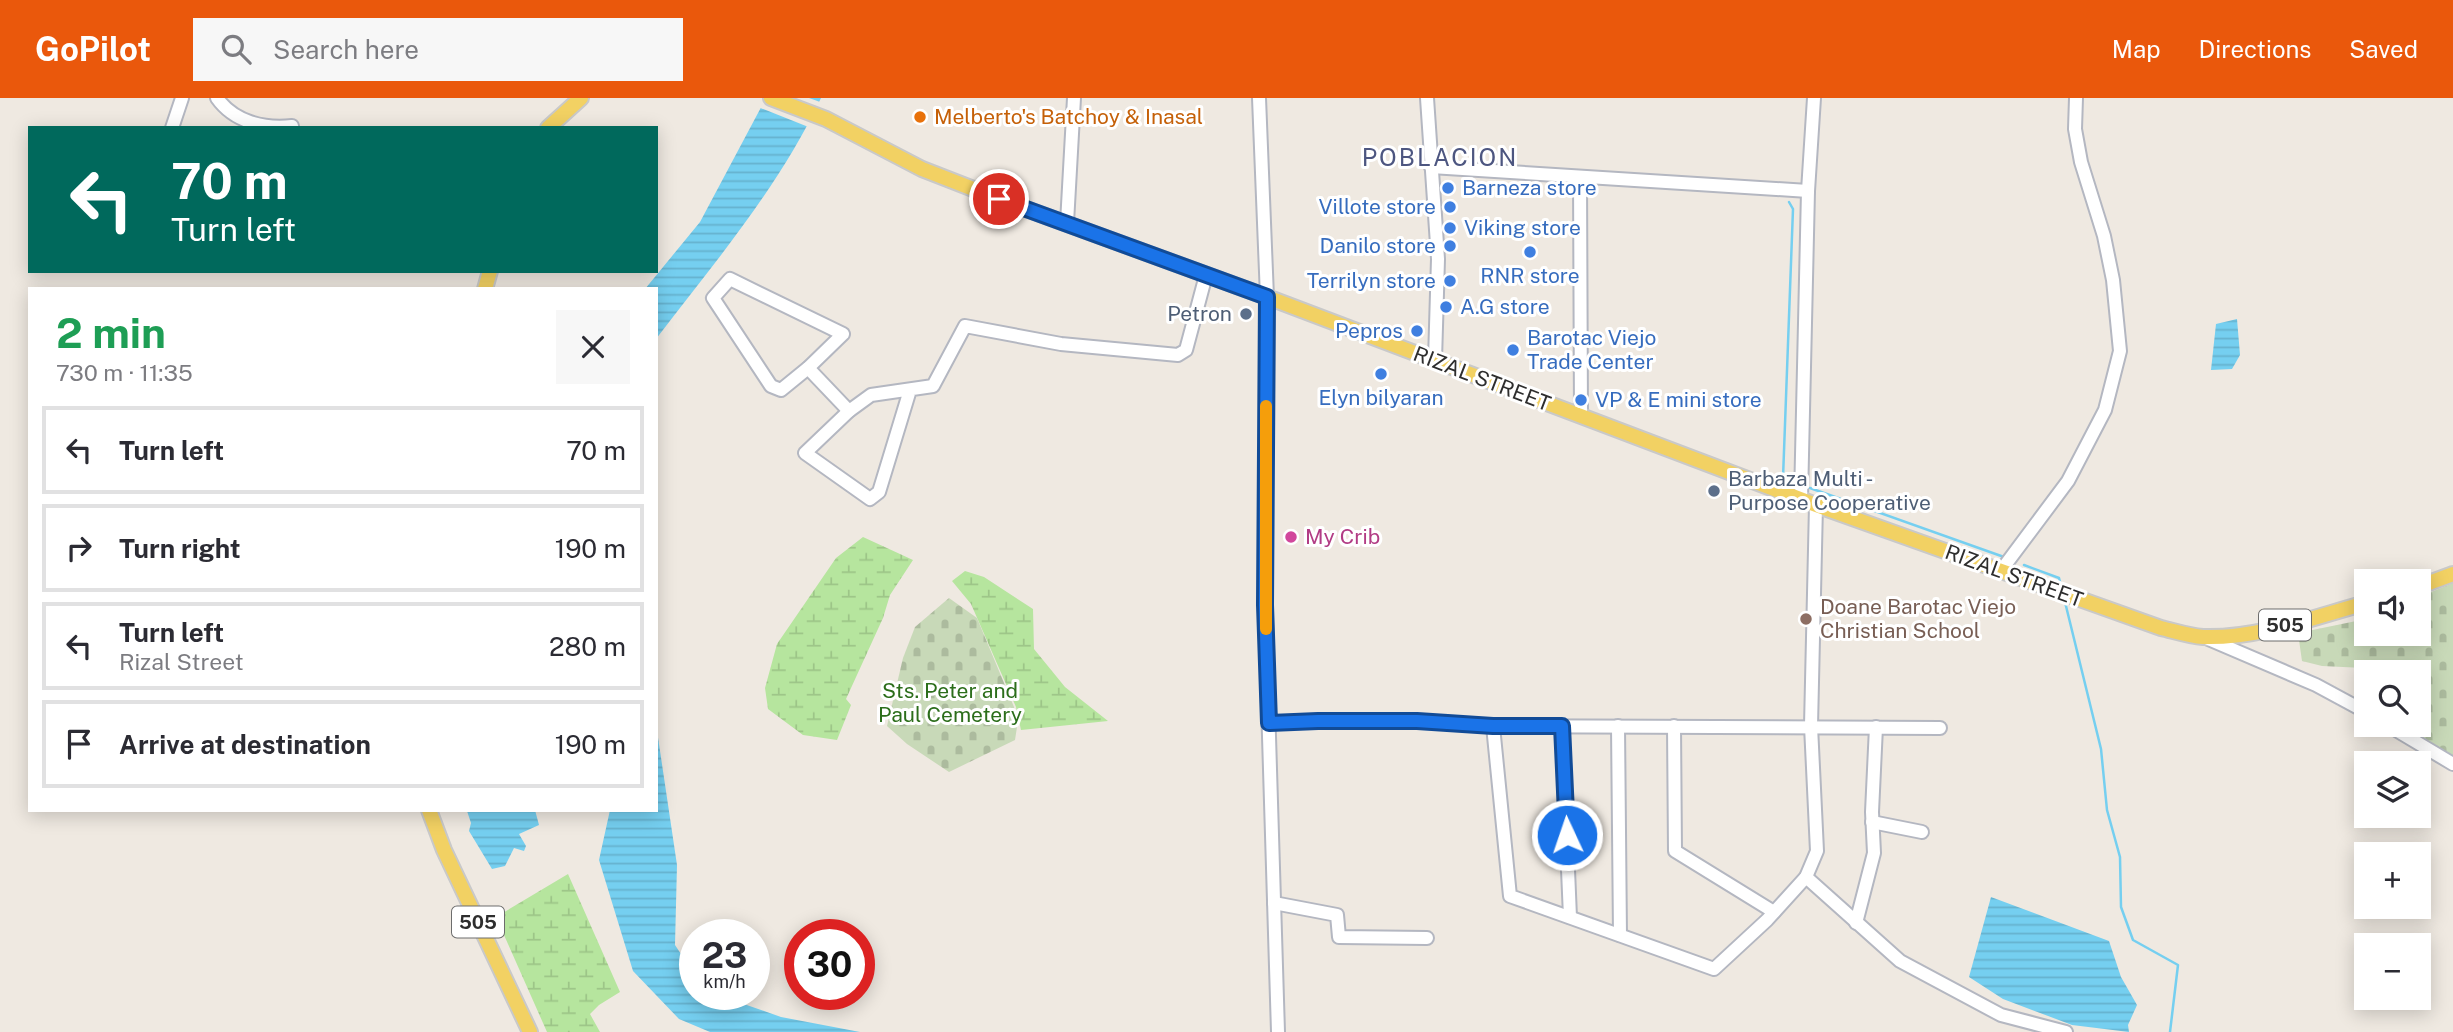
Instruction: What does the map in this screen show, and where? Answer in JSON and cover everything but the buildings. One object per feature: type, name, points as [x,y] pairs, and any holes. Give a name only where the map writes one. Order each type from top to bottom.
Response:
[{"type":"main road","points":[[550,126],[581,98]]},
{"type":"main road","name":"RIZAL STREET","points":[[771,98],[826,120],[922,169],[1816,505],[2161,628],[2202,637]]},
{"type":"main road","points":[[2431,582],[2453,574]]},
{"type":"main road","name":"505","points":[[2202,637],[2235,635],[2280,626],[2354,606]]},
{"type":"main road","name":"505","points":[[430,812],[444,850],[530,1032]]},
{"type":"street","points":[[173,126],[182,98]]},
{"type":"street","points":[[217,98],[234,116],[264,126],[292,126]]},
{"type":"street","points":[[1067,223],[1074,98]]},
{"type":"street","points":[[1259,98],[1267,297],[1265,605],[1279,1032]]},
{"type":"street","points":[[1427,98],[1438,259],[1435,360]]},
{"type":"street","points":[[1801,499],[1808,191],[1814,98]]},
{"type":"street","points":[[2000,572],[2068,481],[2105,410],[2120,351],[2113,280],[2105,236],[2081,162],[2075,129],[2076,98]]},
{"type":"street","points":[[1432,167],[1808,191]]},
{"type":"street","points":[[1580,177],[1581,416]]},
{"type":"street","points":[[910,390],[878,492],[870,499],[805,453],[849,411],[872,395],[933,386],[965,326],[1061,344],[1178,355],[1186,349],[1206,275]]},
{"type":"street","points":[[730,279],[843,334],[808,368],[781,390],[771,386],[713,298],[730,279]]},
{"type":"street","points":[[808,368],[849,411]]},
{"type":"street","points":[[1493,726],[1510,896],[1714,969],[1774,912],[1806,877],[1817,851],[1811,726],[1816,505]]},
{"type":"street","points":[[2202,637],[2316,685],[2354,706]]},
{"type":"street","points":[[1269,723],[1417,721],[1493,726],[1940,728]]},
{"type":"street","points":[[1562,726],[1570,917]]},
{"type":"street","points":[[1618,726],[1620,935]]},
{"type":"street","points":[[1674,726],[1675,851],[1774,912]]},
{"type":"street","points":[[1856,923],[1874,853],[1872,822],[1876,727]]},
{"type":"street","points":[[2408,737],[2453,764]]},
{"type":"street","points":[[1872,822],[1922,832]]},
{"type":"street","points":[[1806,877],[1900,961],[2001,1015],[2066,1032]]},
{"type":"street","points":[[1274,903],[1337,915],[1339,937],[1427,938]]},
{"type":"green space","points":[[863,537],[913,560],[890,595],[883,618],[846,699],[851,705],[837,740],[803,735],[768,709],[765,688],[777,644],[836,558]]},
{"type":"green space","points":[[965,571],[984,577],[1033,609],[1034,649],[1065,687],[1108,721],[1021,730],[1016,707],[971,604],[952,581]]},
{"type":"green space","points":[[2453,583],[2453,756],[2422,737],[2431,737],[2431,660],[2354,660],[2354,668],[2322,666],[2302,661],[2298,633],[2354,621],[2354,646],[2431,646],[2431,592]]},
{"type":"green space","name":"Sts. Peter and Paul Cemetery","points":[[949,598],[977,618],[1014,707],[1017,727],[1015,740],[949,772],[907,744],[887,726],[903,658],[915,627]]},
{"type":"green space","points":[[568,874],[620,992],[590,1014],[600,1032],[547,1032],[496,917]]},
{"type":"water","points":[[766,98],[821,98],[766,193],[658,336],[658,287],[647,287],[700,222]]},
{"type":"water","points":[[2237,319],[2240,355],[2232,369],[2211,370],[2216,324]]},
{"type":"water","points":[[658,737],[677,865],[675,945],[679,951],[679,1010],[761,1010],[781,1017],[860,1032],[710,1032],[679,1019],[633,971],[599,860],[610,812],[658,812]]},
{"type":"water","points":[[467,812],[536,812],[539,825],[519,834],[526,846],[524,851],[514,848],[505,866],[492,869],[469,831],[471,823]]},
{"type":"water","points":[[1991,897],[2109,941],[2121,977],[2137,1005],[2128,1025],[2129,1032],[2072,1025],[2003,999],[1969,977]]},
{"type":"pier","points":[[762,98],[809,98],[823,103],[811,128],[758,107]]},
{"type":"waterway","points":[[1789,202],[1793,209],[1783,478],[1792,481]]},
{"type":"waterway","points":[[1810,488],[2004,557]]},
{"type":"waterway","points":[[2024,565],[2059,578],[2061,586]]},
{"type":"waterway","points":[[2065,602],[2101,749],[2107,810],[2120,857],[2121,907],[2133,940],[2178,965],[2170,1032]]},
{"type":"slow traffic","points":[[1266,406],[1266,629]]},
{"type":"place","name":"Melberto's Batchoy & Inasal","points":[[920,117]]},
{"type":"place","name":"Barneza store","points":[[1448,188]]},
{"type":"place","name":"Villote store","points":[[1450,207]]},
{"type":"place","name":"Viking store","points":[[1450,228]]},
{"type":"place","name":"Danilo store","points":[[1450,246]]},
{"type":"place","name":"RNR store","points":[[1530,252]]},
{"type":"place","name":"Terrilyn store","points":[[1450,281]]},
{"type":"place","name":"A.G store","points":[[1446,307]]},
{"type":"place","name":"Petron","points":[[1246,314]]},
{"type":"place","name":"Pepros","points":[[1417,331]]},
{"type":"place","name":"Barotac Viejo Trade Center","points":[[1513,350]]},
{"type":"place","name":"Elyn bilyaran","points":[[1381,374]]},
{"type":"place","name":"VP & E mini store","points":[[1581,400]]},
{"type":"place","name":"Barbaza Multi - Purpose Cooperative","points":[[1714,491]]},
{"type":"place","name":"My Crib","points":[[1291,537]]},
{"type":"place","name":"Doane Barotac Viejo Christian School","points":[[1806,619]]},
{"type":"district","name":"POBLACION","points":[[1440,158]]},
{"type":"route","points":[[999,199],[1267,297],[1265,605],[1269,723],[1417,721],[1493,726],[1562,726],[1567,835]]}]
